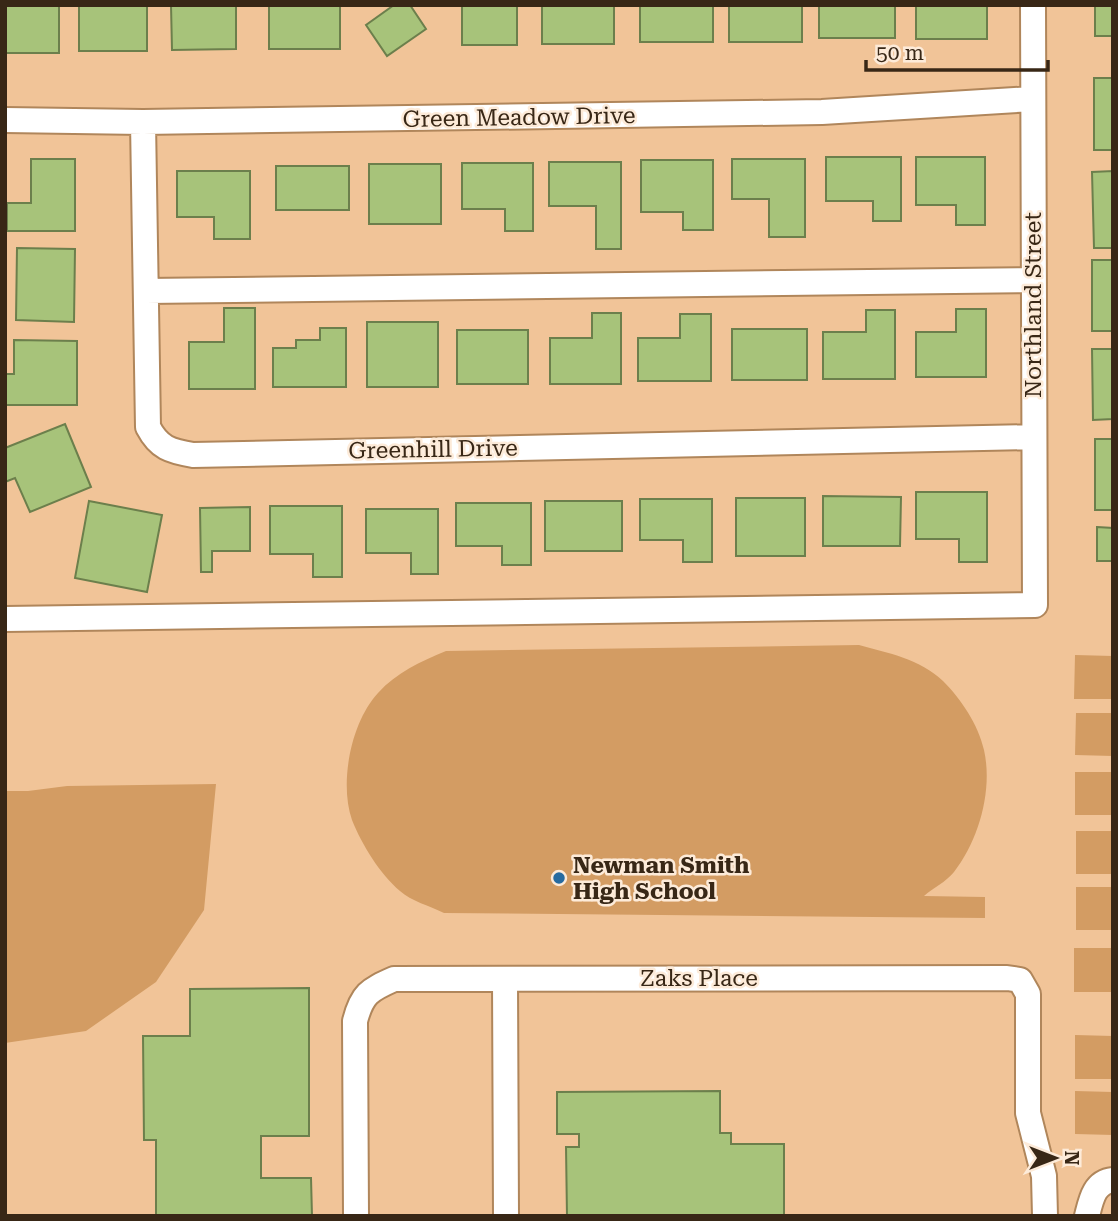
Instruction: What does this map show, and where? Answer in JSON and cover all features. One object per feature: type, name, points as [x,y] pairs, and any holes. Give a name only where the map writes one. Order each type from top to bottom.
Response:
[{"type":"street","name":"Northland Street","points":[[5,619],[1035,605],[1033,5]]},
{"type":"street","name":"Green Meadow Drive","points":[[5,120],[143,122],[822,112],[1032,99]]},
{"type":"street","name":"Greenhill Drive","points":[[143,122],[148,427],[156,442],[175,452],[193,455],[1034,437]]},
{"type":"street","points":[[146,290],[1033,280]]},
{"type":"street","name":"Zaks Place","points":[[356,1216],[355,1021],[360,1002],[375,988],[394,979],[1006,978],[1020,980],[1027,994],[1027,1113],[1044,1176],[1045,1216]]},
{"type":"street","points":[[505,979],[506,1216]]},
{"type":"street","points":[[1087,1216],[1093,1192],[1105,1181],[1113,1180]]},
{"type":"shaded area","points":[[859,645],[903,658],[934,673],[956,696],[978,731],[984,750],[987,781],[977,830],[954,872],[924,896],[985,897],[985,918],[444,913],[410,898],[385,876],[352,820],[348,805],[347,771],[354,736],[369,705],[385,686],[401,673],[446,651]]},
{"type":"shaded area","points":[[1075,655],[1113,656],[1113,699],[1074,699]]},
{"type":"shaded area","points":[[1076,713],[1113,713],[1113,756],[1075,755]]},
{"type":"shaded area","points":[[1075,772],[1113,772],[1113,815],[1075,815]]},
{"type":"shaded area","points":[[216,784],[204,910],[156,982],[86,1031],[5,1043],[5,791],[67,786]]},
{"type":"shaded area","points":[[1076,831],[1113,831],[1113,874],[1076,874]]},
{"type":"shaded area","points":[[1076,887],[1113,887],[1113,930],[1076,930]]},
{"type":"shaded area","points":[[1074,948],[1113,948],[1113,992],[1074,992]]},
{"type":"shaded area","points":[[1075,1035],[1113,1036],[1113,1079],[1075,1079]]},
{"type":"shaded area","points":[[1075,1091],[1113,1092],[1113,1135],[1075,1134]]},
{"type":"building","points":[[5,5],[59,5],[59,53],[5,53]]},
{"type":"building","points":[[79,5],[147,5],[147,51],[79,51]]},
{"type":"building","points":[[171,5],[236,5],[236,49],[172,50]]},
{"type":"building","points":[[269,5],[340,5],[340,49],[269,49]]},
{"type":"building","points":[[394,5],[410,5],[426,29],[387,56],[366,25]]},
{"type":"building","points":[[462,5],[517,5],[517,45],[462,45]]},
{"type":"building","points":[[542,5],[614,5],[614,44],[542,44]]},
{"type":"building","points":[[640,5],[713,5],[713,42],[640,42]]},
{"type":"building","points":[[729,5],[802,5],[802,42],[729,42]]},
{"type":"building","points":[[819,5],[895,5],[895,38],[819,38]]},
{"type":"building","points":[[916,5],[987,5],[987,39],[916,39]]},
{"type":"building","points":[[1095,5],[1113,5],[1113,36],[1095,36]]},
{"type":"building","points":[[1094,78],[1113,78],[1113,150],[1094,150]]},
{"type":"building","points":[[826,157],[901,157],[901,221],[873,221],[873,201],[826,201]]},
{"type":"building","points":[[916,157],[985,157],[985,225],[956,225],[956,205],[916,205]]},
{"type":"building","points":[[31,159],[75,159],[75,231],[7,231],[7,203],[31,203]]},
{"type":"building","points":[[732,159],[805,159],[805,237],[769,237],[769,199],[732,199]]},
{"type":"building","points":[[641,160],[713,160],[713,230],[683,230],[683,212],[641,212]]},
{"type":"building","points":[[549,162],[621,162],[621,249],[596,249],[596,206],[549,206]]},
{"type":"building","points":[[462,163],[533,163],[533,231],[505,231],[505,209],[462,209]]},
{"type":"building","points":[[369,164],[441,164],[441,224],[369,224]]},
{"type":"building","points":[[276,166],[349,166],[349,210],[276,210]]},
{"type":"building","points":[[177,171],[250,171],[250,239],[214,239],[214,217],[177,217]]},
{"type":"building","points":[[1113,171],[1113,248],[1094,248],[1092,172]]},
{"type":"building","points":[[17,248],[75,249],[74,322],[16,320]]},
{"type":"building","points":[[1092,260],[1113,260],[1113,331],[1092,331]]},
{"type":"building","points":[[224,308],[255,308],[255,389],[189,389],[189,342],[224,342]]},
{"type":"building","points":[[956,309],[986,309],[986,377],[916,377],[916,332],[956,332]]},
{"type":"building","points":[[866,310],[895,310],[895,379],[823,379],[823,332],[866,332]]},
{"type":"building","points":[[592,313],[621,313],[621,384],[550,384],[550,338],[592,338]]},
{"type":"building","points":[[680,314],[711,314],[711,381],[638,381],[638,338],[680,338]]},
{"type":"building","points":[[367,322],[438,322],[438,387],[367,387]]},
{"type":"building","points":[[320,328],[346,328],[346,387],[273,387],[273,348],[296,348],[296,340],[320,340]]},
{"type":"building","points":[[732,329],[807,329],[807,380],[732,380]]},
{"type":"building","points":[[457,330],[528,330],[528,384],[457,384]]},
{"type":"building","points":[[14,340],[77,341],[77,405],[5,405],[5,374],[14,374]]},
{"type":"building","points":[[1092,349],[1113,349],[1113,419],[1093,420]]},
{"type":"building","points":[[65,424],[91,487],[30,512],[15,478],[5,482],[5,448]]},
{"type":"building","points":[[1095,439],[1113,439],[1113,510],[1095,510]]},
{"type":"building","points":[[916,492],[987,492],[987,562],[959,562],[959,539],[916,539]]},
{"type":"building","points":[[823,496],[901,497],[900,546],[823,546]]},
{"type":"building","points":[[736,498],[805,498],[805,556],[736,556]]},
{"type":"building","points":[[640,499],[712,499],[712,562],[683,562],[683,540],[640,540]]},
{"type":"building","points":[[89,501],[162,515],[147,592],[75,578]]},
{"type":"building","points":[[545,501],[622,501],[622,551],[545,551]]},
{"type":"building","points":[[456,503],[531,503],[531,565],[502,565],[502,546],[456,546]]},
{"type":"building","points":[[270,506],[342,506],[342,577],[313,577],[313,554],[270,554]]},
{"type":"building","points":[[250,507],[250,551],[212,551],[212,572],[201,572],[200,508]]},
{"type":"building","points":[[366,509],[438,509],[438,574],[411,574],[411,553],[366,553]]},
{"type":"building","points":[[1097,527],[1113,528],[1113,561],[1097,561]]},
{"type":"building","points":[[309,988],[309,1136],[261,1136],[261,1178],[311,1178],[312,1216],[156,1216],[156,1140],[144,1140],[143,1036],[190,1036],[190,989]]},
{"type":"building","points":[[720,1091],[720,1133],[731,1133],[731,1144],[784,1144],[784,1216],[567,1216],[566,1147],[579,1147],[579,1134],[557,1134],[557,1092]]},
{"type":"place","name":"Newman Smith High School","points":[[559,878]]}]
